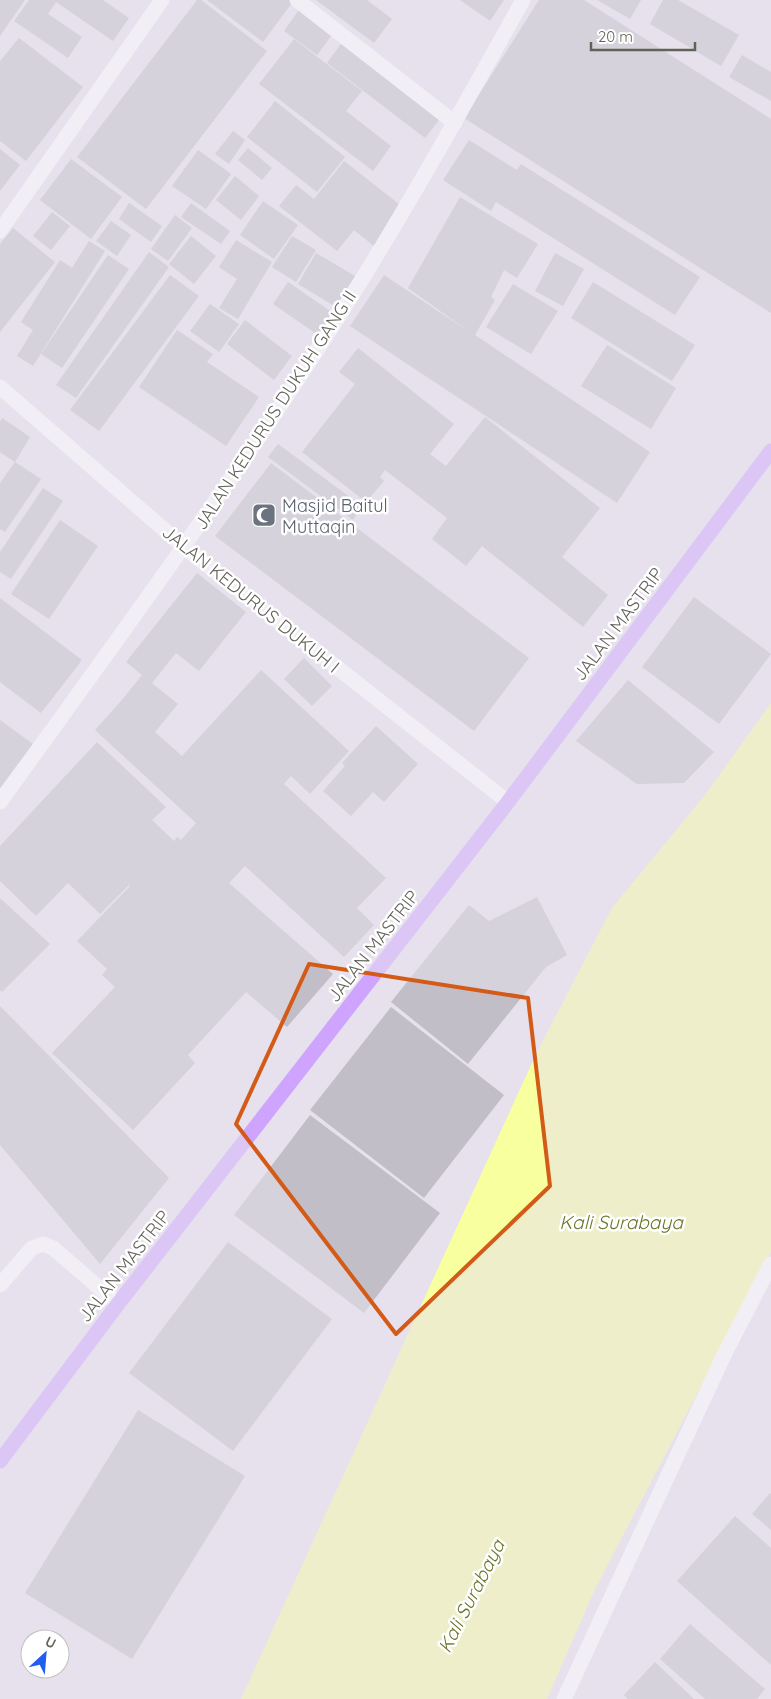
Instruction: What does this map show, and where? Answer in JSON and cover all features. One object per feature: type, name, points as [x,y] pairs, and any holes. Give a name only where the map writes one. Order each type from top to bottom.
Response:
[{"type":"main road","name":"JALAN MASTRIP","points":[[0,1461],[118,1304],[508,802],[771,451]]},
{"type":"street","points":[[0,231],[162,0]]},
{"type":"street","points":[[297,0],[455,123]]},
{"type":"street","name":"JALAN KEDURUS DUKUH GANG II","points":[[0,802],[184,547],[324,340],[415,193],[523,0]]},
{"type":"street","name":"JALAN KEDURUS DUKUH I","points":[[0,387],[184,547],[508,802]]},
{"type":"street","points":[[0,1285],[32,1248],[42,1244],[53,1248],[118,1304]]},
{"type":"street","points":[[564,1699],[724,1355],[771,1264]]},
{"type":"highlighted area","points":[[309,964],[528,998],[550,1186],[396,1334],[236,1124]]},
{"type":"water","name":"Kali Surabaya","points":[[771,703],[771,1252],[595,1589],[547,1699],[241,1699],[537,1052],[612,908],[705,795]]},
{"type":"building","points":[[0,0],[25,0],[0,36]]},
{"type":"building","points":[[29,0],[103,0],[129,18],[113,41],[56,2],[48,14],[82,37],[68,58],[14,21]]},
{"type":"building","points":[[197,0],[201,0],[267,51],[146,209],[77,157]]},
{"type":"building","points":[[207,0],[294,0],[263,42]]},
{"type":"building","points":[[316,0],[367,0],[392,19],[374,43]]},
{"type":"building","points":[[460,0],[504,0],[490,21]]},
{"type":"building","points":[[539,0],[584,0],[771,119],[771,313],[464,118]]},
{"type":"building","points":[[597,0],[641,0],[630,19]]},
{"type":"building","points":[[663,0],[678,0],[739,35],[721,66],[650,24]]},
{"type":"building","points":[[301,7],[334,32],[317,55],[284,31]]},
{"type":"building","points":[[19,38],[83,87],[26,161],[0,141],[0,61]]},
{"type":"building","points":[[294,39],[362,91],[346,111],[391,146],[373,171],[259,84]]},
{"type":"building","points":[[341,44],[439,120],[425,138],[327,63]]},
{"type":"building","points":[[742,55],[771,72],[771,101],[729,77]]},
{"type":"building","points":[[275,101],[345,157],[317,192],[247,137]]},
{"type":"building","points":[[233,131],[245,140],[229,164],[215,154]]},
{"type":"building","points":[[469,140],[517,170],[521,164],[700,277],[675,315],[496,202],[491,211],[443,180]]},
{"type":"building","points":[[248,148],[272,168],[262,180],[238,160]]},
{"type":"building","points":[[0,149],[20,165],[0,191]]},
{"type":"building","points":[[198,150],[231,174],[206,209],[172,186]]},
{"type":"building","points":[[71,159],[122,197],[91,239],[40,200]]},
{"type":"building","points":[[344,161],[404,208],[374,246],[354,230],[337,251],[279,206],[296,185],[314,199]]},
{"type":"building","points":[[235,176],[259,196],[241,220],[216,200]]},
{"type":"building","points":[[460,197],[538,244],[517,278],[504,270],[491,297],[495,300],[475,335],[650,452],[617,503],[350,326],[384,275],[471,333],[408,288]]},
{"type":"building","points":[[263,201],[298,225],[274,259],[240,235]]},
{"type":"building","points":[[129,203],[162,226],[151,242],[119,219]]},
{"type":"building","points":[[191,203],[230,231],[221,244],[181,217]]},
{"type":"building","points":[[52,212],[70,226],[51,250],[33,236]]},
{"type":"building","points":[[175,215],[192,228],[168,261],[151,249]]},
{"type":"building","points":[[111,221],[131,235],[117,256],[96,241]]},
{"type":"building","points":[[13,228],[55,262],[0,332],[0,244]]},
{"type":"building","points":[[191,236],[216,256],[194,284],[169,264]]},
{"type":"building","points":[[292,236],[316,250],[296,282],[272,267]]},
{"type":"building","points":[[236,240],[272,262],[238,319],[219,308],[237,279],[219,267]]},
{"type":"building","points":[[89,241],[105,251],[33,366],[17,356],[33,330],[21,322],[60,260],[72,268]]},
{"type":"building","points":[[149,252],[169,267],[76,398],[56,385]]},
{"type":"building","points":[[316,253],[355,276],[336,307],[298,284]]},
{"type":"building","points":[[555,253],[584,269],[563,306],[535,291]]},
{"type":"building","points":[[108,255],[129,269],[62,368],[41,354]]},
{"type":"building","points":[[170,275],[199,296],[99,431],[70,410]]},
{"type":"building","points":[[288,282],[333,313],[318,335],[273,304]]},
{"type":"building","points":[[593,282],[695,345],[672,381],[571,318]]},
{"type":"building","points":[[513,284],[558,311],[531,354],[486,327]]},
{"type":"building","points":[[210,304],[239,324],[219,352],[190,331]]},
{"type":"building","points":[[245,320],[292,356],[274,380],[227,344]]},
{"type":"building","points":[[177,330],[213,354],[207,362],[259,397],[226,446],[139,387]]},
{"type":"building","points":[[607,345],[676,388],[651,429],[581,386]]},
{"type":"building","points":[[358,348],[454,424],[430,454],[446,466],[485,417],[600,508],[562,557],[608,595],[583,627],[482,546],[466,566],[432,539],[447,518],[385,470],[380,477],[384,481],[366,502],[302,452],[355,384],[339,372]]},
{"type":"building","points":[[2,418],[30,437],[15,462],[0,452],[0,422]]},
{"type":"building","points":[[278,444],[362,506],[353,520],[268,457]]},
{"type":"building","points":[[15,462],[41,479],[5,532],[0,529],[0,483]]},
{"type":"building","points":[[271,463],[529,658],[474,731],[215,536]]},
{"type":"building","points":[[43,488],[63,501],[11,579],[0,572],[0,552]]},
{"type":"building","points":[[60,520],[98,546],[49,619],[11,594]]},
{"type":"building","points":[[197,573],[246,612],[199,671],[176,653],[152,683],[178,704],[155,732],[182,756],[261,670],[349,751],[310,794],[291,776],[284,784],[386,878],[357,908],[374,925],[344,957],[245,866],[229,883],[333,974],[287,1027],[246,992],[188,1055],[195,1063],[133,1130],[52,1053],[115,987],[102,975],[107,969],[77,941],[130,886],[100,914],[68,883],[36,916],[0,881],[0,846],[97,742],[166,807],[152,820],[174,841],[177,837],[181,840],[196,823],[95,730],[142,675],[126,662]]},
{"type":"building","points":[[694,597],[771,654],[719,724],[642,667]]},
{"type":"building","points":[[0,598],[82,660],[41,713],[0,682]]},
{"type":"building","points":[[304,658],[332,686],[312,706],[284,679]]},
{"type":"building","points":[[628,680],[714,752],[684,783],[637,784],[576,741]]},
{"type":"building","points":[[0,720],[33,744],[0,788]]},
{"type":"building","points":[[376,726],[418,764],[384,802],[373,792],[351,816],[323,791],[345,766],[342,763]]},
{"type":"building","points":[[537,897],[567,955],[546,967],[468,1064],[391,1002],[469,905],[489,921]]},
{"type":"building","points":[[0,898],[50,944],[2,992],[0,990]]},
{"type":"building","points":[[0,1006],[169,1178],[100,1264],[0,1145]]},
{"type":"building","points":[[391,1007],[504,1095],[424,1198],[310,1110]]},
{"type":"building","points":[[310,1115],[440,1213],[364,1313],[234,1215]]},
{"type":"building","points":[[228,1242],[332,1319],[233,1451],[129,1373]]},
{"type":"building","points":[[138,1410],[245,1476],[132,1659],[25,1593]]},
{"type":"building","points":[[771,1494],[771,1530],[752,1514]]},
{"type":"building","points":[[735,1516],[771,1548],[771,1665],[677,1581]]},
{"type":"building","points":[[690,1624],[765,1689],[757,1699],[705,1699],[660,1659]]},
{"type":"building","points":[[655,1662],[694,1699],[628,1699],[624,1695]]},
{"type":"place","name":"Masjid Baitul Muttaqin","points":[[264,515]]}]
